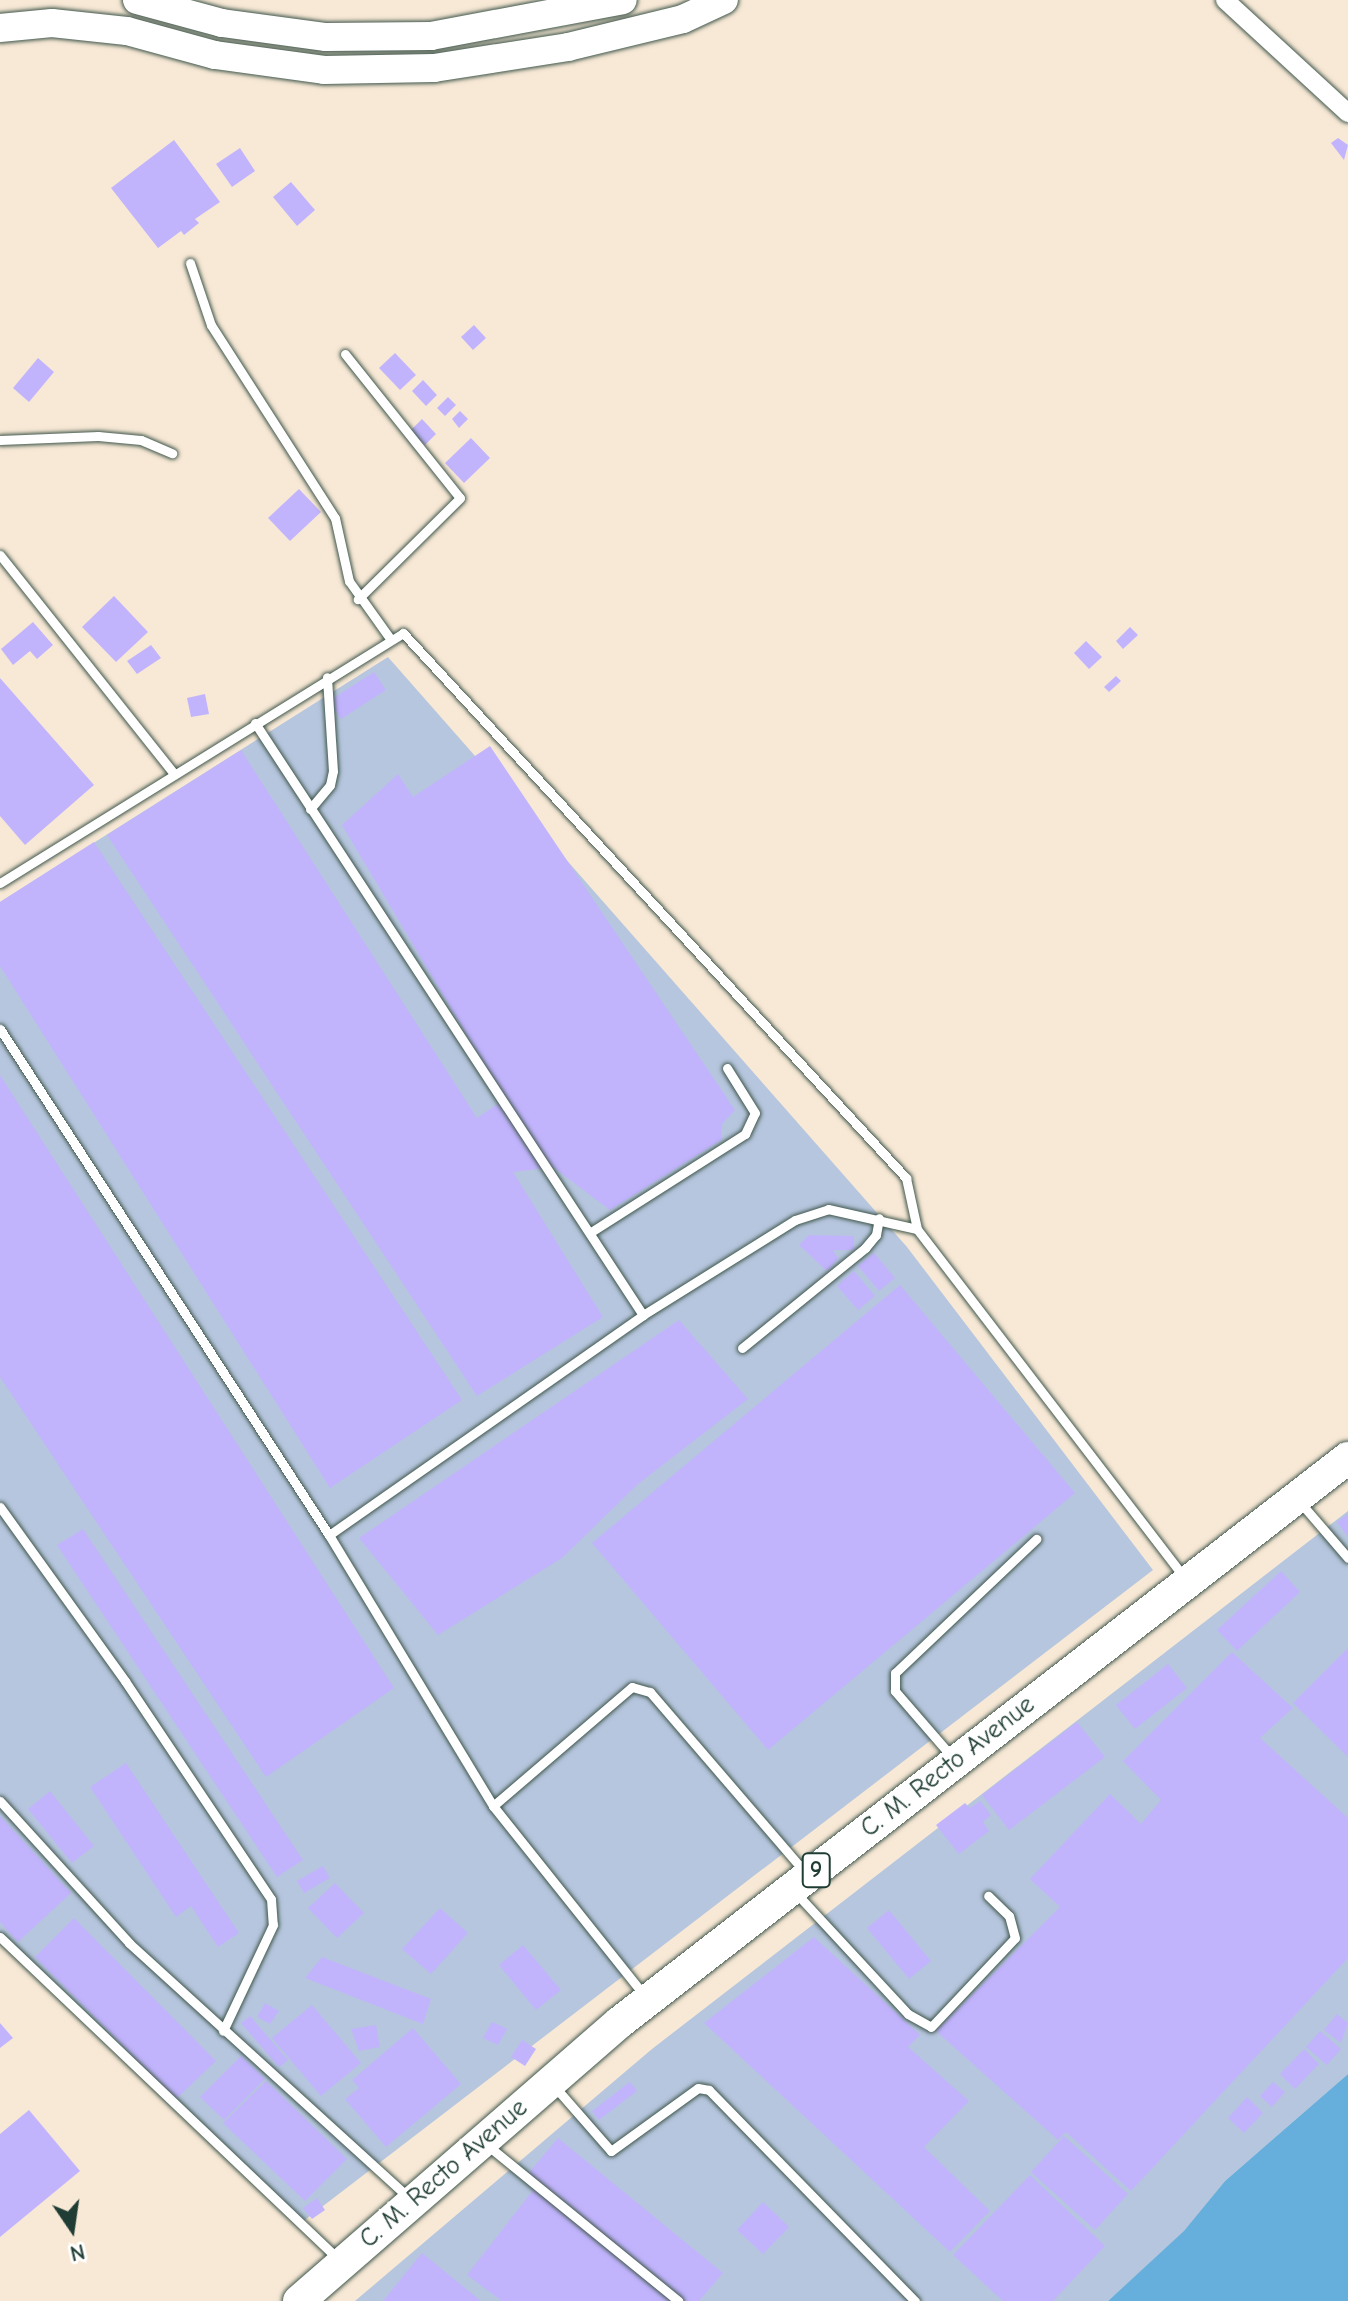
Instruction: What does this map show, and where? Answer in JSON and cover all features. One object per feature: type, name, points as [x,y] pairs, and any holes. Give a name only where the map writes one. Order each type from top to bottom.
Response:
[{"type":"highway","name":"C. M. Recto Avenue","points":[[299,2301],[481,2140],[648,2001],[1348,1458]]},
{"type":"main road","points":[[137,0],[222,23],[326,37],[431,36],[623,0]]},
{"type":"main road","points":[[0,28],[52,23],[127,31],[215,55],[324,70],[434,68],[568,47],[683,19],[724,0]]},
{"type":"street","points":[[1225,0],[1348,113]]},
{"type":"lane","points":[[190,263],[211,325],[335,518],[349,581],[358,599],[389,637]]},
{"type":"lane","points":[[345,354],[460,498],[358,599]]},
{"type":"lane","points":[[0,440],[98,436],[141,440],[172,453]]},
{"type":"lane","points":[[0,555],[174,774]]},
{"type":"lane","points":[[0,882],[389,637],[407,635],[906,1178],[917,1229],[1187,1581]]},
{"type":"lane","points":[[310,809],[330,785],[333,771],[327,677]]},
{"type":"lane","points":[[255,723],[505,1110],[591,1232],[643,1315]]},
{"type":"lane","points":[[0,1029],[329,1535],[493,1806],[648,2001]]},
{"type":"lane","points":[[591,1232],[745,1134],[755,1113],[727,1068]]},
{"type":"lane","points":[[329,1535],[643,1315],[806,1215],[828,1209],[879,1218],[917,1229]]},
{"type":"lane","points":[[742,1348],[865,1248],[876,1235],[879,1218]]},
{"type":"lane","points":[[1297,1498],[1348,1558]]},
{"type":"lane","points":[[0,1507],[179,1758],[271,1899],[273,1925],[223,2031]]},
{"type":"lane","points":[[955,1761],[895,1691],[895,1673],[1036,1539]]},
{"type":"lane","points":[[493,1806],[632,1687],[643,1687],[908,2014],[931,2027],[1015,1938],[1009,1916],[988,1896]]},
{"type":"lane","points":[[0,1801],[129,1943],[411,2201]]},
{"type":"lane","points":[[0,1937],[343,2263]]},
{"type":"lane","points":[[550,2081],[611,2151],[698,2088],[709,2090],[915,2301]]},
{"type":"lane","points":[[481,2140],[678,2301]]},
{"type":"shaded area","points":[[388,657],[907,1247],[1153,1570],[297,2226],[0,1941],[0,902]]},
{"type":"shaded area","points":[[1348,1511],[1348,2074],[1225,2181],[1185,2231],[1108,2301],[355,2301],[652,2049]]},
{"type":"water","points":[[1348,2074],[1348,2301],[1108,2301],[1184,2231],[1225,2181]]},
{"type":"building","points":[[1338,138],[1348,145],[1344,160],[1331,143]]},
{"type":"building","points":[[174,140],[220,202],[195,219],[199,223],[184,235],[181,231],[158,248],[111,188]]},
{"type":"building","points":[[240,148],[255,171],[232,187],[216,164]]},
{"type":"building","points":[[291,182],[315,210],[297,226],[273,197]]},
{"type":"building","points":[[474,325],[486,338],[473,350],[461,337]]},
{"type":"building","points":[[395,353],[416,375],[400,390],[379,368]]},
{"type":"building","points":[[38,358],[54,372],[29,402],[13,388]]},
{"type":"building","points":[[423,380],[437,395],[426,406],[412,391]]},
{"type":"building","points":[[448,397],[456,405],[445,416],[437,408]]},
{"type":"building","points":[[460,411],[468,419],[459,428],[452,419]]},
{"type":"building","points":[[422,419],[436,434],[425,445],[410,431]]},
{"type":"building","points":[[471,438],[490,458],[464,483],[445,463]]},
{"type":"building","points":[[299,489],[321,512],[290,541],[268,518]]},
{"type":"building","points":[[114,596],[148,632],[116,662],[82,627]]},
{"type":"building","points":[[33,622],[53,645],[37,659],[30,651],[13,665],[1,649]]},
{"type":"building","points":[[1130,627],[1138,635],[1123,649],[1116,641]]},
{"type":"building","points":[[1086,641],[1102,657],[1089,669],[1074,653]]},
{"type":"building","points":[[151,645],[161,658],[137,674],[127,661]]},
{"type":"building","points":[[374,672],[386,690],[341,719],[329,701]]},
{"type":"building","points":[[1116,676],[1121,681],[1109,692],[1104,687]]},
{"type":"building","points":[[0,678],[94,785],[25,845],[0,816]]},
{"type":"building","points":[[205,694],[209,714],[191,717],[187,698]]},
{"type":"building","points":[[490,746],[735,1110],[722,1124],[721,1140],[610,1210],[553,1167],[513,1172],[603,1317],[477,1396],[107,835],[241,750],[477,1118],[505,1099],[342,825],[398,774],[413,797]]},
{"type":"building","points":[[94,842],[462,1400],[330,1488],[0,966],[0,902]]},
{"type":"building","points":[[0,1075],[394,1688],[266,1777],[0,1377]]},
{"type":"building","points":[[809,1235],[854,1236],[854,1250],[833,1250],[838,1259],[827,1271],[799,1245]]},
{"type":"building","points":[[874,1253],[895,1278],[879,1291],[858,1266]]},
{"type":"building","points":[[854,1271],[875,1296],[858,1310],[837,1286]]},
{"type":"building","points":[[900,1285],[1075,1493],[768,1750],[592,1543]]},
{"type":"building","points":[[679,1320],[748,1399],[638,1484],[562,1558],[438,1635],[359,1538]]},
{"type":"building","points":[[1348,1514],[1348,1537],[1337,1522]]},
{"type":"building","points":[[83,1529],[303,1860],[277,1877],[57,1545]]},
{"type":"building","points":[[1281,1571],[1300,1592],[1237,1651],[1217,1630]]},
{"type":"building","points":[[1348,1648],[1348,1757],[1293,1703]]},
{"type":"building","points":[[1232,1652],[1293,1708],[1260,1738],[1348,1818],[1348,1958],[1131,2191],[1066,2132],[1058,2140],[936,2031],[1060,1907],[1030,1879],[1110,1794],[1141,1824],[1161,1800],[1123,1761]]},
{"type":"building","points":[[1168,1664],[1187,1688],[1135,1729],[1116,1705]]},
{"type":"building","points":[[1077,1722],[1105,1757],[1009,1830],[982,1795]]},
{"type":"building","points":[[126,1763],[239,1933],[218,1947],[191,1906],[176,1917],[90,1787]]},
{"type":"building","points":[[50,1791],[94,1846],[72,1863],[28,1809]]},
{"type":"building","points":[[980,1801],[991,1815],[983,1822],[989,1831],[959,1854],[936,1825],[965,1803],[970,1808]]},
{"type":"building","points":[[0,1816],[71,1893],[18,1942],[0,1922]]},
{"type":"building","points":[[323,1866],[330,1878],[304,1893],[297,1881]]},
{"type":"building","points":[[335,1883],[364,1913],[337,1938],[308,1908]]},
{"type":"building","points":[[440,1908],[468,1933],[431,1974],[402,1949]]},
{"type":"building","points":[[889,1910],[931,1961],[909,1979],[867,1928]]},
{"type":"building","points":[[74,1918],[216,2061],[176,2099],[35,1957]]},
{"type":"building","points":[[814,1937],[920,2035],[908,2047],[969,2101],[924,2147],[990,2211],[950,2252],[704,2023]]},
{"type":"building","points":[[523,1945],[561,1990],[536,2010],[499,1965]]},
{"type":"building","points":[[322,1957],[431,1999],[423,2024],[305,1978]]},
{"type":"building","points":[[265,2003],[279,2011],[270,2024],[257,2017]]},
{"type":"building","points":[[312,2005],[361,2063],[321,2096],[272,2038]]},
{"type":"building","points":[[1337,2014],[1348,2023],[1341,2043],[1324,2030]]},
{"type":"building","points":[[250,2016],[288,2060],[279,2067],[241,2023]]},
{"type":"building","points":[[492,2022],[507,2029],[498,2045],[483,2038]]},
{"type":"building","points":[[0,2023],[13,2038],[0,2048]]},
{"type":"building","points":[[376,2025],[380,2047],[359,2051],[351,2029]]},
{"type":"building","points":[[413,2028],[461,2084],[386,2147],[345,2099],[359,2088],[352,2080]]},
{"type":"building","points":[[1320,2031],[1341,2049],[1327,2065],[1306,2047]]},
{"type":"building","points":[[522,2040],[536,2049],[525,2066],[511,2057]]},
{"type":"building","points":[[1304,2049],[1319,2064],[1295,2089],[1280,2074]]},
{"type":"building","points":[[241,2056],[265,2079],[224,2120],[200,2097]]},
{"type":"building","points":[[266,2081],[347,2159],[305,2201],[223,2123]]},
{"type":"building","points":[[630,2082],[637,2091],[599,2120],[592,2111]]},
{"type":"building","points":[[1273,2082],[1285,2092],[1272,2107],[1260,2096]]},
{"type":"building","points":[[1247,2097],[1263,2113],[1244,2133],[1228,2118]]},
{"type":"building","points":[[29,2110],[80,2171],[0,2237],[0,2134]]},
{"type":"building","points":[[1064,2136],[1128,2194],[1095,2230],[1031,2172]]},
{"type":"building","points":[[558,2138],[723,2273],[699,2301],[683,2301],[528,2174]]},
{"type":"building","points":[[1030,2175],[1105,2246],[1053,2301],[1003,2301],[953,2255]]},
{"type":"building","points":[[534,2189],[674,2301],[502,2301],[467,2275]]},
{"type":"building","points":[[317,2198],[325,2210],[312,2219],[303,2208]]},
{"type":"building","points":[[763,2202],[789,2227],[763,2254],[737,2230]]},
{"type":"building","points":[[422,2253],[481,2301],[383,2301]]}]
